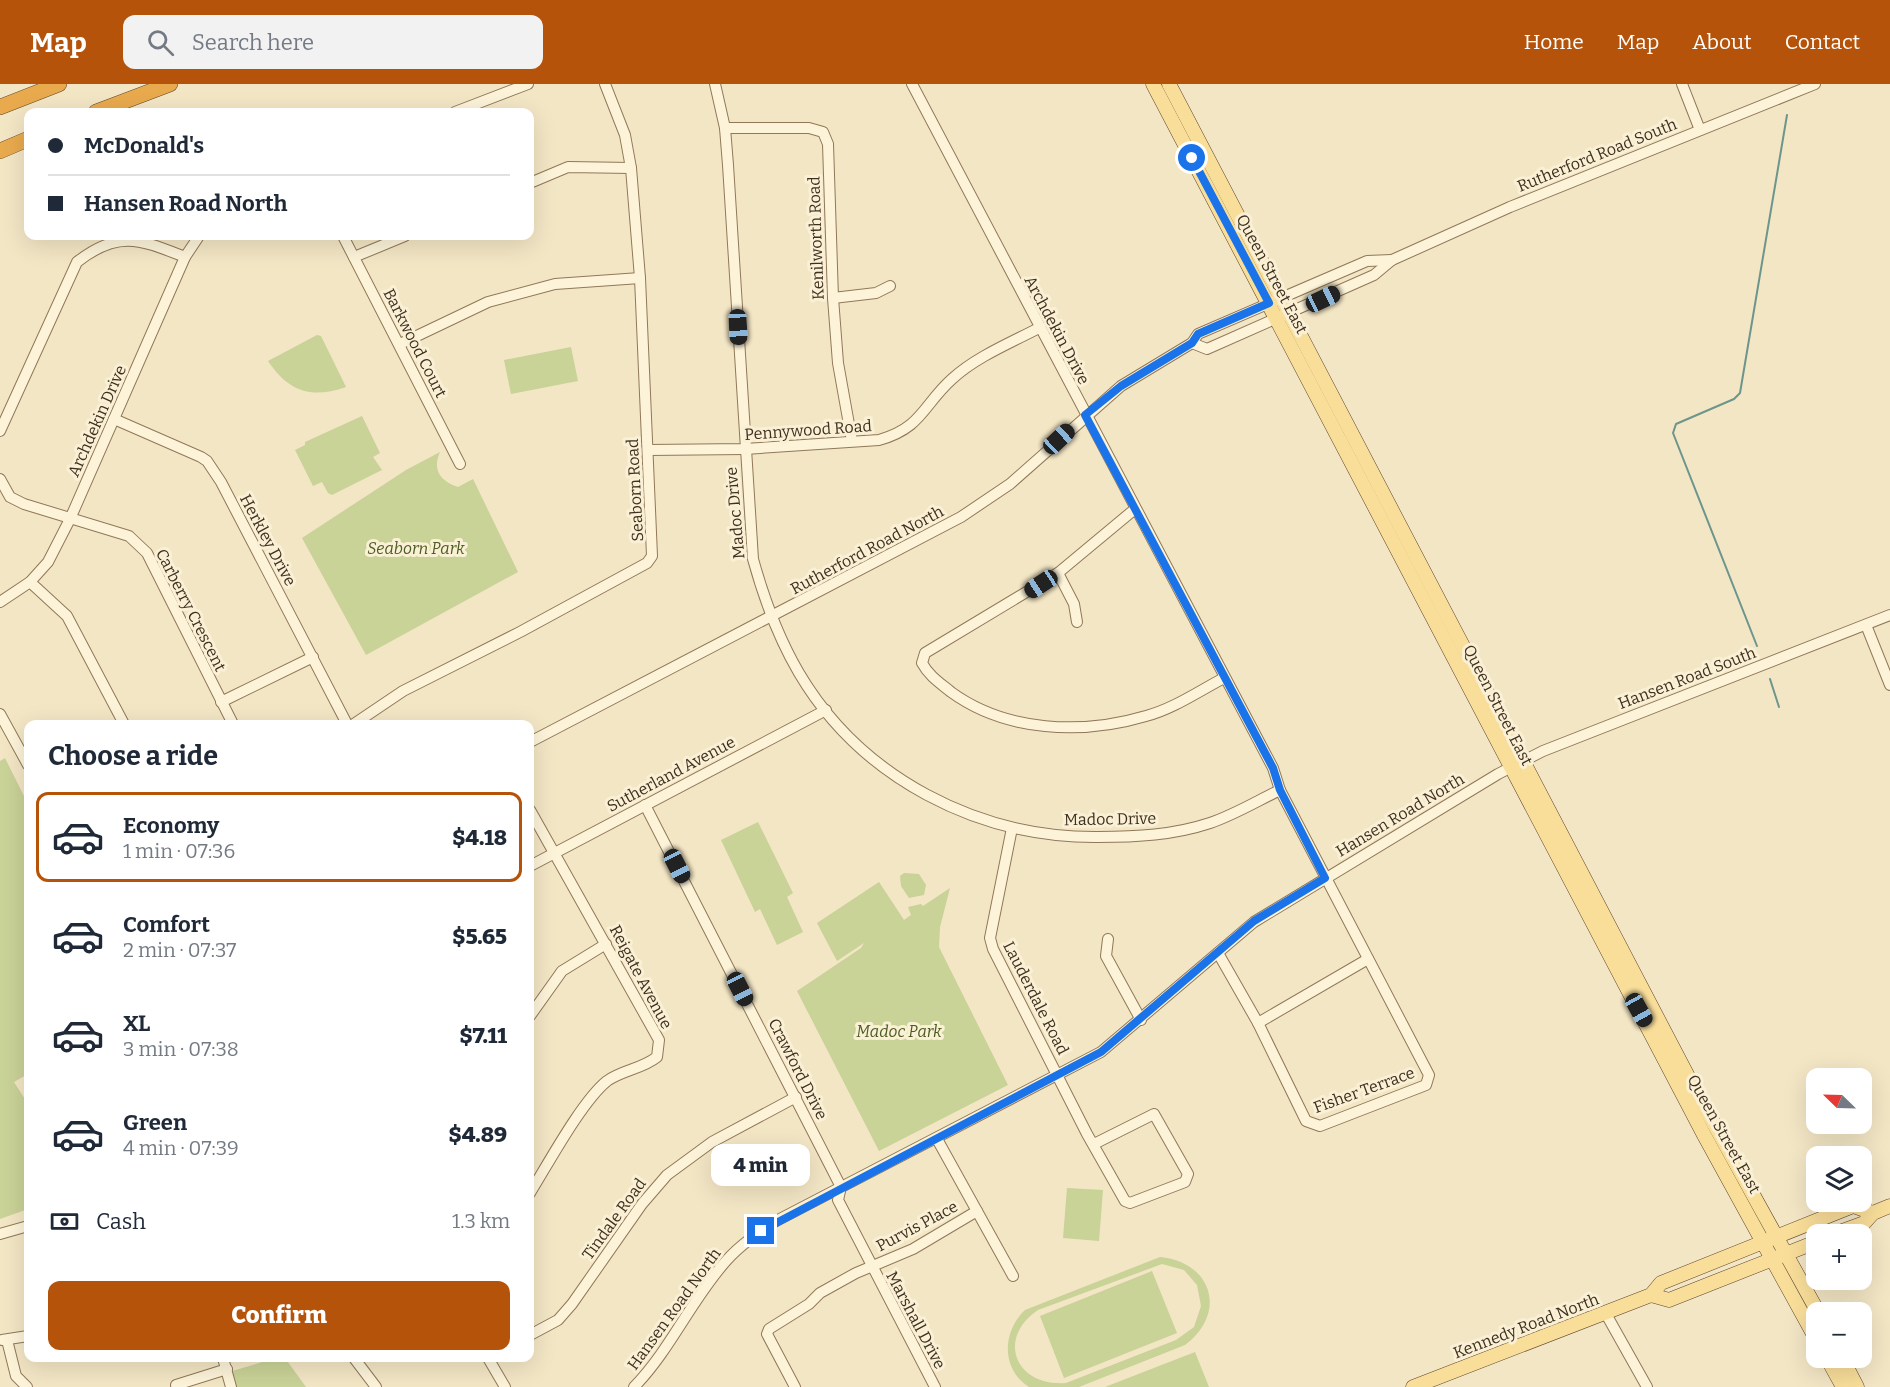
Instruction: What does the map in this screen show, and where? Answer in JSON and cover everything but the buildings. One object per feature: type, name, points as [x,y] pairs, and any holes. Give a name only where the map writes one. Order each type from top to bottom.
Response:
[{"type":"highway","points":[[0,107],[59,84]]},
{"type":"highway","points":[[107,108],[170,84]]},
{"type":"highway","points":[[0,151],[24,141]]},
{"type":"main road","name":"Queen Street East","points":[[1153,84],[1275,300],[1290,313],[1695,1088],[1771,1240],[1774,1260],[1806,1320]]},
{"type":"main road","name":"Queen Street East","points":[[1169,84],[1275,300],[1277,319],[1704,1134],[1771,1240],[1787,1254],[1813,1302]]},
{"type":"main road","name":"Kennedy Road North","points":[[1418,1386],[1606,1314],[1651,1295],[1661,1283],[1853,1206],[1873,1213]]},
{"type":"main road","points":[[1859,1224],[1873,1213],[1890,1206]]},
{"type":"main road","name":"Kennedy Road North","points":[[1651,1295],[1669,1300],[1806,1246]]},
{"type":"main road","points":[[1833,1368],[1843,1387]]},
{"type":"main road","points":[[1847,1368],[1857,1387]]},
{"type":"street","points":[[465,108],[528,84]]},
{"type":"street","name":"Seaborn Road","points":[[360,720],[403,691],[520,632],[647,563],[652,556],[640,278],[631,168],[625,135],[605,84]]},
{"type":"street","name":"Madoc Drive","points":[[715,84],[725,128],[753,559],[771,618],[799,673],[826,710],[853,740],[904,783],[968,815],[1012,828],[1069,837],[1133,837],[1169,833],[1211,823],[1280,790]]},
{"type":"street","name":"Archdekin Drive","points":[[912,84],[1273,768],[1280,790],[1325,878]]},
{"type":"street","points":[[1682,84],[1700,130]]},
{"type":"street","name":"Rutherford Road South","points":[[1392,260],[1367,261],[1198,334],[1192,343],[1207,349],[1374,275],[1392,260],[1516,204],[1815,84]]},
{"type":"street","name":"Kenilworth Road","points":[[725,128],[809,128],[823,132],[828,144],[833,298],[838,363],[852,441]]},
{"type":"street","points":[[534,181],[568,167],[631,168]]},
{"type":"street","points":[[0,431],[77,262],[100,247],[130,240]]},
{"type":"street","points":[[141,240],[185,257]]},
{"type":"street","name":"Archdekin Drive","points":[[0,602],[30,582],[48,562],[70,519],[185,257],[196,240]]},
{"type":"street","name":"Barkwood Court","points":[[345,240],[460,464]]},
{"type":"street","points":[[354,257],[395,240]]},
{"type":"street","points":[[399,344],[488,302],[555,285],[640,278]]},
{"type":"street","points":[[833,298],[876,293],[890,286]]},
{"type":"street","name":"Pennywood Road","points":[[648,450],[745,449],[879,440],[910,428],[952,379],[980,360],[1039,328]]},
{"type":"street","name":"Rutherford Road North","points":[[534,740],[961,517],[1010,484],[1085,415],[1121,386],[1192,343]]},
{"type":"street","name":"Herkley Drive","points":[[114,419],[207,461],[221,482],[345,720]]},
{"type":"street","name":"Carberry Crescent","points":[[0,479],[10,497],[24,504],[129,536],[147,553],[231,720]]},
{"type":"street","points":[[1135,509],[1058,573],[925,653],[922,663],[928,673],[968,704],[1007,720],[1043,726],[1109,724],[1147,716],[1224,678]]},
{"type":"street","points":[[1058,573],[1074,604],[1077,622]]},
{"type":"street","points":[[30,582],[67,615],[122,720]]},
{"type":"street","name":"Hansen Road South","points":[[1498,774],[1641,712],[1890,615]]},
{"type":"street","points":[[1866,625],[1890,685]]},
{"type":"street","points":[[221,702],[313,657]]},
{"type":"street","name":"Sutherland Avenue","points":[[534,864],[826,710]]},
{"type":"street","points":[[0,714],[24,758]]},
{"type":"street","name":"Hansen Road North","points":[[634,1387],[663,1355],[725,1261],[747,1241],[776,1221],[1101,1052],[1254,921],[1498,774]]},
{"type":"street","name":"Crawford Drive","points":[[645,805],[841,1187]]},
{"type":"street","name":"Reigate Avenue","points":[[534,817],[659,1040],[657,1057],[607,1082],[580,1116],[534,1187]]},
{"type":"street","name":"Lauderdale Road","points":[[1012,828],[990,938],[993,949],[1058,1075],[1125,1202],[1130,1203],[1185,1182],[1187,1179],[1154,1114],[1094,1143]]},
{"type":"street","name":"Fisher Terrace","points":[[1218,953],[1258,1023],[1306,1121],[1312,1125],[1320,1126],[1426,1085],[1430,1075],[1325,878]]},
{"type":"street","points":[[1108,939],[1106,956],[1140,1020]]},
{"type":"street","points":[[534,1010],[562,971],[606,944]]},
{"type":"street","points":[[1258,1023],[1368,959]]},
{"type":"street","name":"Tindale Road","points":[[534,1333],[558,1320],[572,1304],[637,1210],[667,1176],[712,1142],[796,1097]]},
{"type":"street","name":"Purvis Place","points":[[937,1138],[1013,1276]]},
{"type":"street","name":"Marshall Drive","points":[[841,1187],[838,1200],[935,1387]]},
{"type":"street","name":"Purvis Place","points":[[871,1267],[913,1249],[977,1211]]},
{"type":"street","points":[[0,1234],[24,1227]]},
{"type":"street","name":"Marshall Drive","points":[[795,1387],[767,1334],[769,1329],[809,1304],[820,1293],[871,1267]]},
{"type":"street","points":[[1606,1314],[1647,1387]]},
{"type":"street","points":[[24,1337],[3,1340],[16,1376],[27,1387]]},
{"type":"street","points":[[224,1362],[231,1387]]},
{"type":"street","points":[[357,1362],[376,1387]]},
{"type":"street","points":[[490,1362],[505,1387]]},
{"type":"street","points":[[176,1385],[227,1369]]},
{"type":"green space","points":[[317,335],[321,336],[346,387],[322,392],[302,390],[284,380],[268,361]]},
{"type":"green space","points":[[571,347],[578,381],[511,394],[504,360]]},
{"type":"green space","points":[[362,416],[380,453],[373,457],[382,470],[332,495],[328,493],[322,482],[313,486],[295,450],[305,445],[305,442]]},
{"type":"green space","name":"Seaborn Park","points":[[440,452],[437,469],[446,482],[458,487],[473,479],[518,572],[366,655],[302,538],[406,470]]},
{"type":"green space","points":[[5,758],[24,796],[24,1076],[14,1082],[24,1098],[24,1210],[0,1219],[0,761]]},
{"type":"green space","points":[[758,822],[793,893],[787,897],[803,932],[777,945],[760,909],[755,912],[721,840]]},
{"type":"green space","points":[[904,873],[919,874],[926,885],[924,895],[909,898],[901,886],[900,876]]},
{"type":"green space","name":"Madoc Park","points":[[879,882],[904,920],[911,915],[908,907],[921,904],[923,906],[950,888],[940,927],[939,947],[1008,1085],[879,1151],[797,991],[861,948],[864,943],[837,961],[817,923]]},
{"type":"green space","points":[[1067,1188],[1103,1190],[1099,1241],[1063,1238]]},
{"type":"green space","points":[[1160,1257],[1178,1261],[1192,1268],[1202,1279],[1208,1291],[1210,1304],[1207,1318],[1198,1332],[1185,1345],[1079,1387],[1029,1387],[1013,1370],[1009,1361],[1009,1339],[1017,1319],[1025,1310]],"holes":[[[1162,1264],[1184,1270],[1197,1285],[1201,1306],[1194,1327],[1176,1340],[1066,1383],[1048,1382],[1034,1377],[1024,1369],[1017,1358],[1015,1346],[1017,1334],[1025,1321],[1038,1310]]]},
{"type":"green space","points":[[1152,1271],[1177,1333],[1064,1378],[1040,1316]]},
{"type":"green space","points":[[1195,1352],[1209,1387],[1105,1387]]},
{"type":"green space","points":[[262,1362],[288,1362],[306,1387],[235,1387],[232,1371]]},
{"type":"waterway","points":[[1757,646],[1673,433],[1676,424],[1734,399],[1740,393],[1787,115]]},
{"type":"waterway","points":[[1770,679],[1779,707]]},
{"type":"route","points":[[761,1231],[776,1221],[1101,1052],[1254,921],[1325,878],[1280,790],[1273,768],[1085,415],[1121,386],[1138,378],[1192,343],[1198,334],[1269,303],[1192,158]]}]
